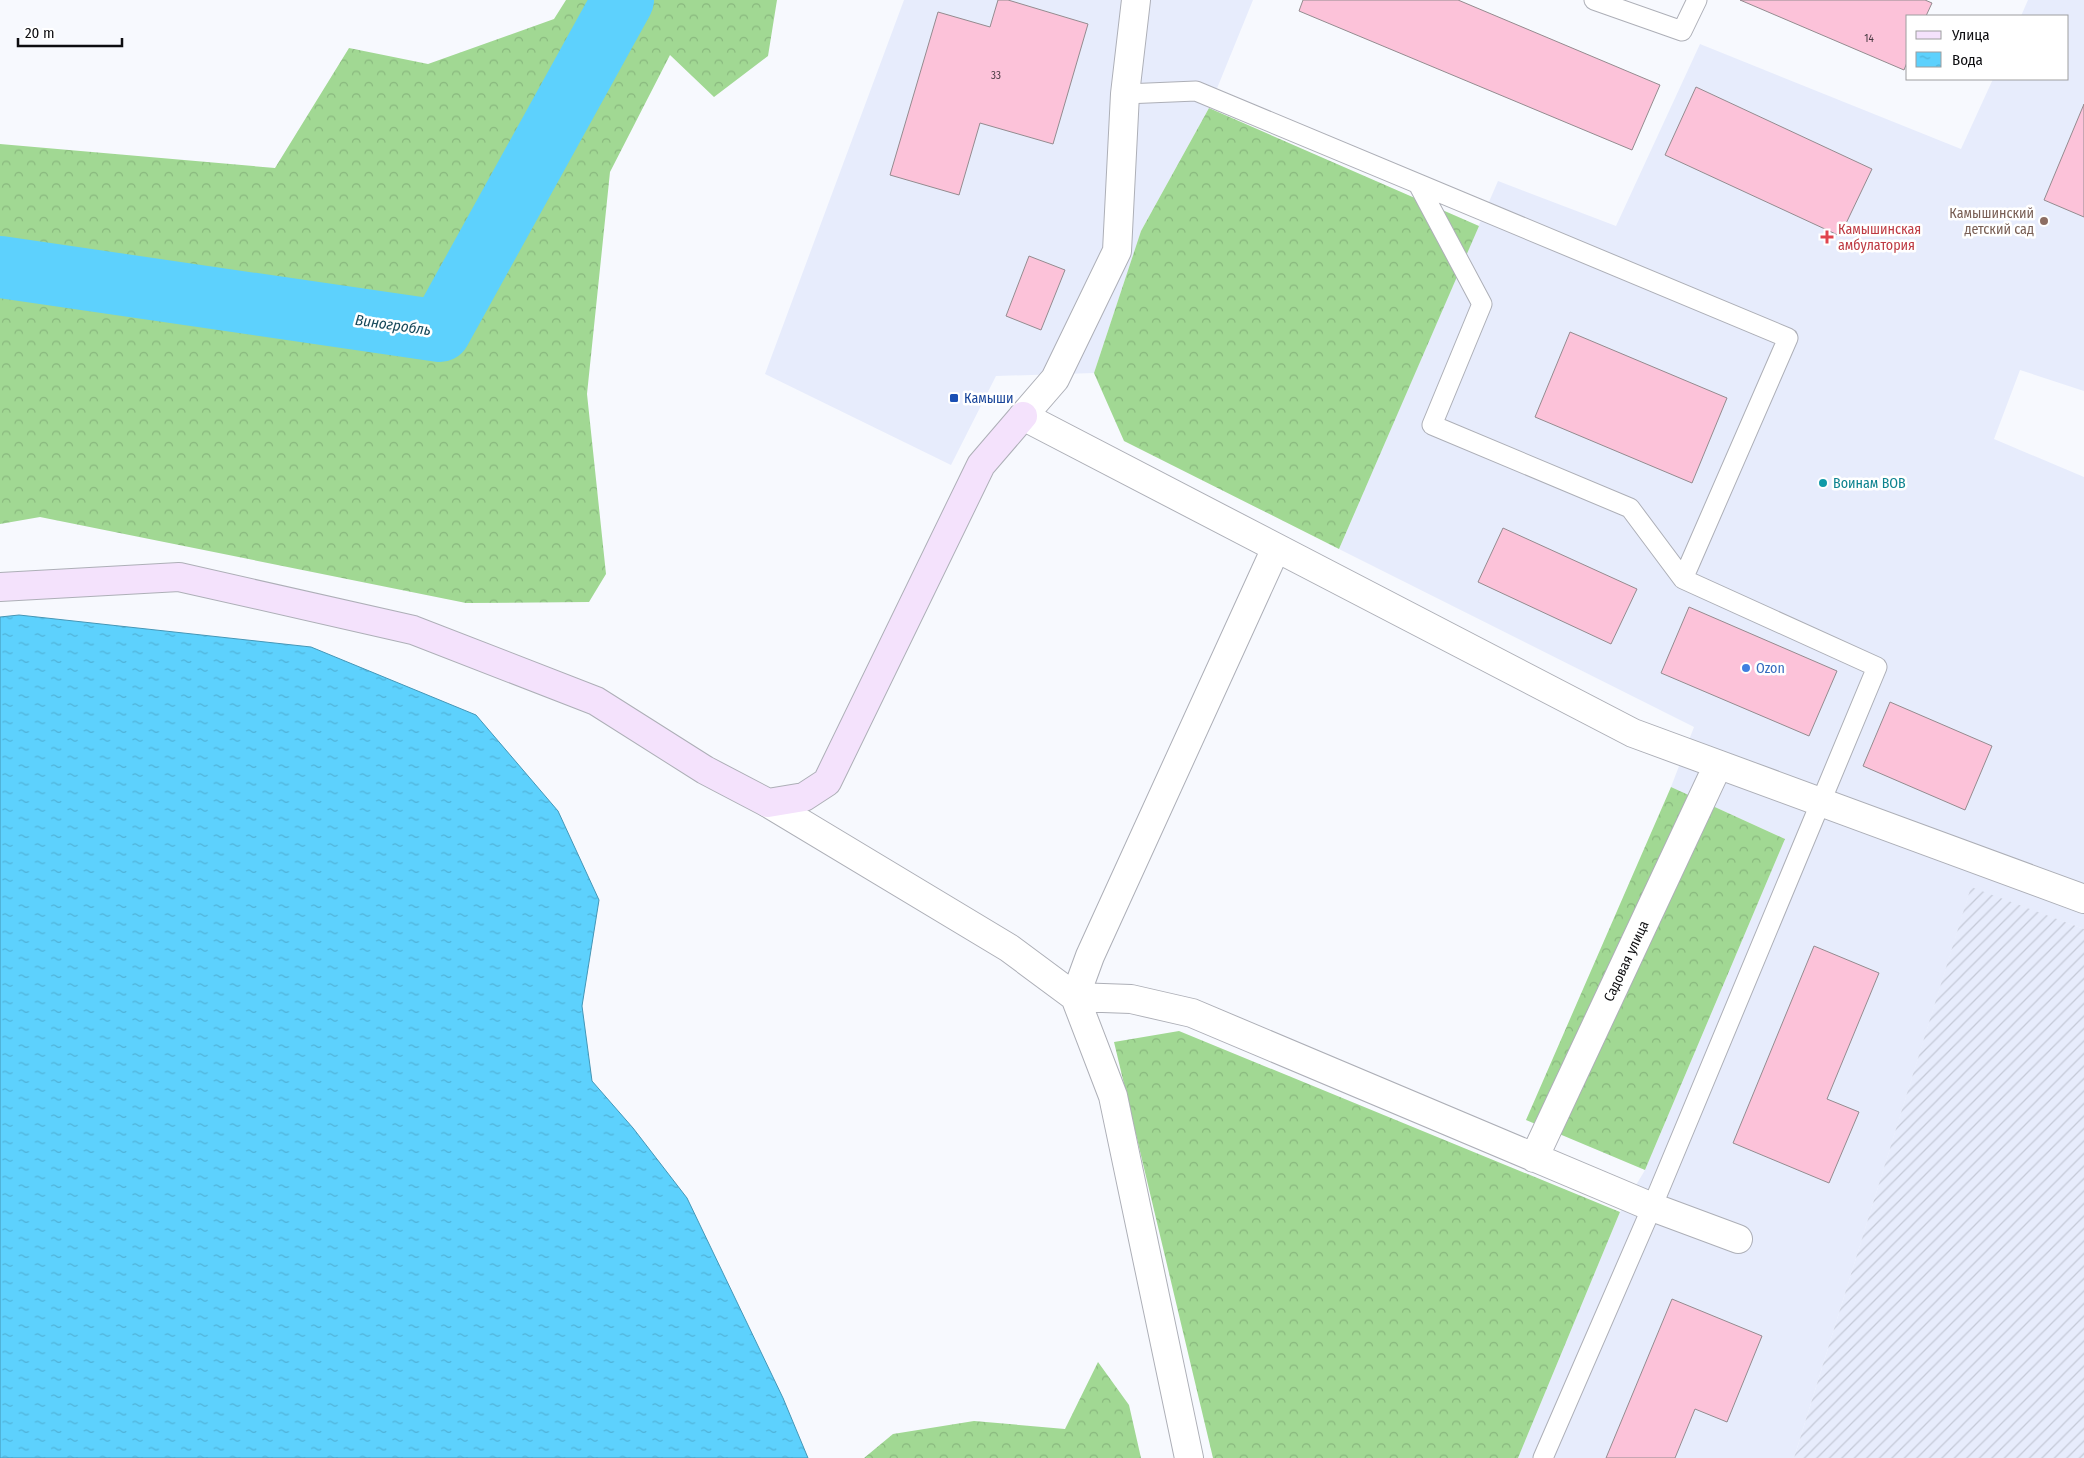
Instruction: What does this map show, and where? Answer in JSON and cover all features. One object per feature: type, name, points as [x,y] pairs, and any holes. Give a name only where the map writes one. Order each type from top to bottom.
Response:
[{"type":"street","points":[[768,803],[804,797],[827,782],[981,465],[1055,379],[1117,251],[1125,94],[1136,0]]},
{"type":"street","points":[[1023,416],[1634,733],[2084,899]]},
{"type":"street","points":[[1075,997],[1090,956],[1276,548]]},
{"type":"street","points":[[0,587],[179,577],[413,630],[596,701],[705,770],[768,803],[1009,948],[1075,997],[1113,1096],[1189,1458]]},
{"type":"street","name":"Садовая улица","points":[[1534,1158],[1718,764]]},
{"type":"street","points":[[1075,997],[1131,999],[1192,1013],[1652,1207],[1738,1239]]},
{"type":"lane","points":[[1594,0],[1682,31],[1697,0]]},
{"type":"lane","points":[[1125,94],[1196,91],[1788,338],[1683,579]]},
{"type":"lane","points":[[1418,184],[1482,304],[1432,425],[1630,508],[1683,579],[1877,667],[1652,1207],[1543,1458]]},
{"type":"shaded area","points":[[904,0],[1253,0],[1209,108],[1141,231],[1094,373],[996,376],[951,465],[765,374]]},
{"type":"shaded area","points":[[2028,0],[2084,0],[2084,391],[2020,370],[1994,439],[2084,477],[2084,929],[1971,888],[1794,1458],[1518,1458],[1620,1212],[1645,1170],[1785,839],[1671,787],[1694,727],[1339,549],[1498,181],[1616,226],[1700,44],[1961,149],[1993,80],[2069,80],[2069,15],[2021,15]]},
{"type":"shaded area","points":[[1971,887],[2084,929],[2084,1458],[1794,1458]]},
{"type":"green space","points":[[566,0],[777,0],[768,56],[714,97],[670,55],[610,172],[587,394],[606,574],[589,602],[466,603],[40,517],[0,524],[0,144],[275,168],[349,48],[428,64],[554,19]]},
{"type":"green space","points":[[1209,108],[1479,226],[1339,549],[1124,441],[1094,373],[1141,231]]},
{"type":"green space","points":[[1671,787],[1785,839],[1645,1170],[1526,1120]]},
{"type":"green space","points":[[1179,1031],[1620,1212],[1518,1458],[1213,1458],[1114,1042]]},
{"type":"green space","points":[[1098,1362],[1129,1405],[1141,1458],[864,1458],[893,1434],[974,1421],[1065,1429]]},
{"type":"water","points":[[19,615],[311,647],[476,715],[558,811],[599,900],[582,1006],[592,1081],[633,1128],[687,1198],[783,1398],[808,1458],[0,1458],[0,617]]},
{"type":"building","points":[[998,0],[1008,0],[1088,24],[1053,144],[980,123],[959,195],[890,175],[938,12],[990,27]]},
{"type":"building","points":[[1303,0],[1458,0],[1660,85],[1632,150],[1299,11]]},
{"type":"building","points":[[1740,0],[1925,0],[1932,3],[1926,15],[1906,15],[1906,65],[1904,70]]},
{"type":"building","points":[[1696,87],[1872,169],[1840,236],[1665,155]]},
{"type":"building","points":[[2084,104],[2084,217],[2044,200]]},
{"type":"building","points":[[1029,256],[1065,270],[1041,330],[1006,316]]},
{"type":"building","points":[[1570,332],[1727,398],[1692,483],[1535,417]]},
{"type":"building","points":[[1503,528],[1637,589],[1611,644],[1478,582]]},
{"type":"building","points":[[1689,607],[1837,671],[1809,736],[1661,673]]},
{"type":"building","points":[[1890,702],[1992,746],[1965,810],[1863,766]]},
{"type":"building","points":[[1814,946],[1879,973],[1827,1099],[1859,1112],[1829,1183],[1733,1143]]},
{"type":"building","points":[[1672,1299],[1762,1336],[1727,1422],[1695,1409],[1675,1458],[1606,1458]]},
{"type":"waterway","name":"Виногробль","points":[[0,267],[440,331],[623,0]]},
{"type":"place","name":"Камышинский детский сад","points":[[2044,221]]},
{"type":"place","name":"Камышинская амбулатория","points":[[1827,237]]},
{"type":"place","name":"Камыши","points":[[954,398]]},
{"type":"place","name":"Воинам ВОВ","points":[[1823,483]]},
{"type":"place","name":"Ozon","points":[[1746,668]]}]
